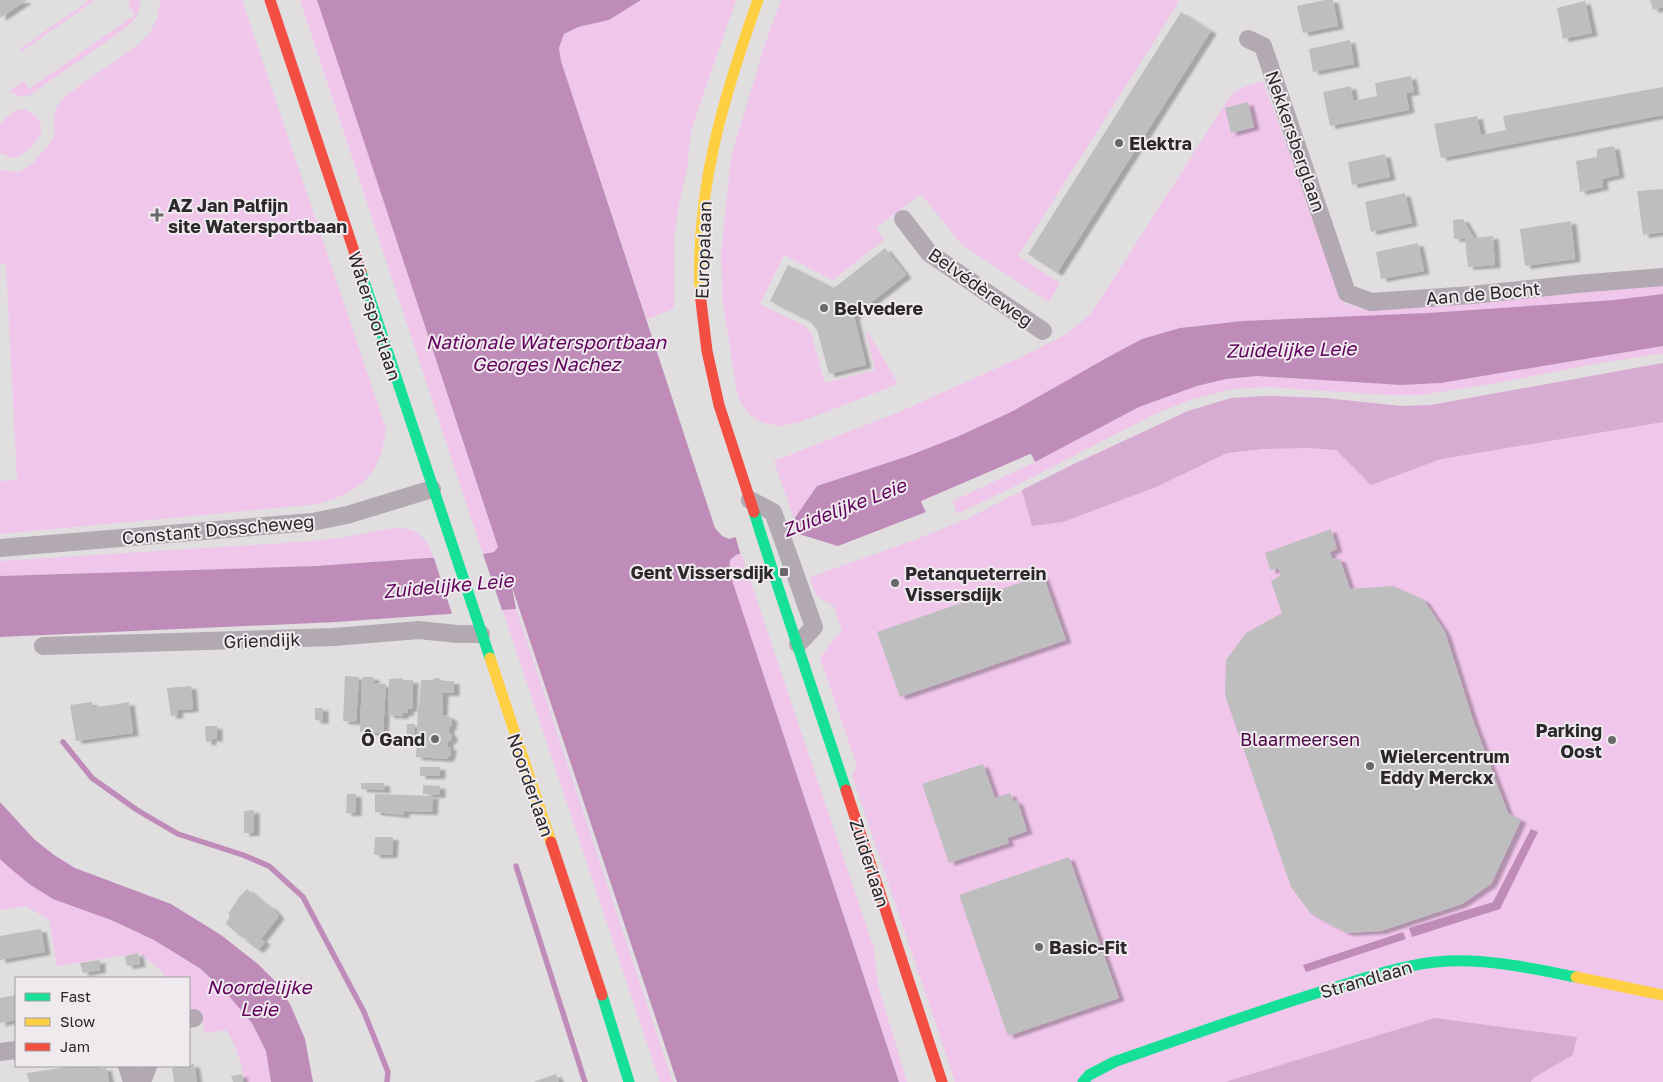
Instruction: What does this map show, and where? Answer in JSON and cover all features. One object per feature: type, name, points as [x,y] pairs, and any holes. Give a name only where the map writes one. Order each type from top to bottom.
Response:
[{"type":"street","name":"Watersportlaan","points":[[270,0],[432,489]]},
{"type":"street","name":"Europalaan","points":[[750,500],[722,419],[712,378],[701,311],[699,270],[701,225],[706,181],[716,132],[727,88],[758,0]]},
{"type":"street","name":"Nekkersberglaan","points":[[1248,39],[1263,46],[1334,253]]},
{"type":"street","name":"Belvédèreweg","points":[[903,219],[929,253],[1043,331]]},
{"type":"street","name":"Aan de Bocht","points":[[1334,253],[1347,293],[1371,302],[1663,278]]},
{"type":"street","name":"Noorderlaan","points":[[432,489],[612,1025],[629,1082]]},
{"type":"street","name":"Constant Dosscheweg","points":[[0,548],[312,522],[347,515],[432,489]]},
{"type":"street","points":[[750,500],[773,512],[814,627],[798,644]]},
{"type":"street","name":"Zuiderlaan","points":[[750,500],[942,1082]]},
{"type":"street","name":"Griendijk","points":[[43,646],[315,638],[419,630],[457,634],[479,630]]},
{"type":"street","name":"Strandlaan","points":[[1083,1082],[1089,1075],[1114,1062],[1301,998],[1399,968],[1424,963],[1479,961],[1525,967],[1663,995]]},
{"type":"street","points":[[0,1052],[15,1050]]},
{"type":"street","points":[[127,1067],[132,1082]]},
{"type":"street","points":[[142,1082],[148,1067]]},
{"type":"green space","points":[[90,0],[95,0],[21,52],[21,48]]},
{"type":"green space","points":[[131,0],[140,0],[139,10],[134,20],[124,29],[30,95],[20,97],[10,91],[24,81],[29,89],[135,15],[128,3]]},
{"type":"green space","name":"AZ Jan Palfijn site Watersportbaan","points":[[159,0],[242,0],[386,429],[383,445],[374,469],[367,478],[347,493],[319,504],[0,534],[0,481],[17,480],[6,264],[0,264],[0,170],[19,172],[32,164],[52,141],[55,132],[54,118],[57,106],[65,96],[138,45],[149,34],[157,19],[160,5]]},
{"type":"green space","points":[[300,0],[317,0],[498,547],[494,552],[483,554]]},
{"type":"green space","points":[[641,0],[736,0],[691,130],[687,170],[679,203],[674,239],[674,309],[647,319],[561,61],[559,48],[564,34],[578,27],[609,20]]},
{"type":"green space","points":[[781,0],[1176,0],[1179,2],[1018,256],[1060,283],[1049,302],[962,245],[921,194],[876,228],[884,240],[833,280],[784,255],[760,304],[805,326],[811,333],[825,383],[875,370],[866,333],[869,334],[898,384],[800,422],[781,426],[763,423],[750,415],[741,404],[737,392],[723,304],[721,255],[731,157],[766,41]]},
{"type":"green space","points":[[1263,81],[1344,303],[1362,309],[1367,305],[1663,282],[1663,294],[1614,300],[1428,313],[1242,321],[1180,328],[1142,339],[1013,411],[959,436],[908,456],[817,486],[794,519],[774,461],[899,412],[1017,359],[1065,335],[1091,314],[1232,93]]},
{"type":"green space","points":[[25,109],[38,120],[41,133],[27,151],[12,158],[0,153],[0,125],[17,110]]},
{"type":"green space","points":[[1663,346],[1663,353],[1421,395],[1388,395],[1267,387],[1233,389],[1190,400],[1153,415],[957,514],[953,501],[1035,462],[1139,407],[1197,386],[1226,379],[1257,376],[1401,385],[1441,383]]},
{"type":"green space","name":"Blaarmeersen","points":[[1663,363],[1663,1082],[955,1082],[852,775],[857,766],[820,658],[842,631],[833,605],[817,595],[810,577],[912,541],[969,518],[1076,463],[1188,411],[1231,398],[1267,396],[1325,398],[1401,406],[1431,405]]},
{"type":"green space","points":[[394,528],[409,529],[419,534],[427,543],[433,557],[316,566],[0,576],[0,561],[300,542],[340,538]]},
{"type":"green space","points":[[741,553],[874,949],[878,985],[907,1082],[899,1082],[729,571],[730,560]]},
{"type":"green space","points":[[516,609],[673,1082],[660,1082],[503,611]]},
{"type":"green space","points":[[0,859],[29,884],[154,940],[201,969],[228,995],[252,1023],[266,1051],[271,1082],[245,1082],[236,1049],[226,1030],[205,1033],[200,1010],[190,1011],[190,977],[164,977],[163,972],[139,953],[57,966],[49,920],[26,906],[0,910]]},
{"type":"shaded area","points":[[1663,363],[1663,422],[1441,459],[1371,485],[1336,450],[1310,448],[1264,449],[1227,453],[1156,487],[1063,522],[1032,526],[1022,490],[1188,411],[1231,398],[1267,396],[1325,398],[1401,406],[1431,405]]},
{"type":"shaded area","points":[[1435,1018],[1577,1037],[1573,1055],[1533,1078],[1531,1082],[1225,1082]]},
{"type":"water","name":"Nationale Watersportbaan Georges Nachez","points":[[317,0],[641,0],[609,20],[578,27],[564,34],[559,48],[561,61],[715,528],[722,536],[729,539],[794,519],[817,486],[908,456],[959,436],[1013,411],[1142,339],[1180,328],[1242,321],[1428,313],[1614,300],[1663,294],[1663,346],[1441,383],[1401,385],[1257,376],[1226,379],[1197,386],[1139,407],[1035,462],[1030,454],[921,502],[926,512],[838,546],[799,534],[736,555],[730,560],[729,571],[899,1082],[677,1082],[512,587],[516,609],[337,622],[0,637],[0,576],[316,566],[483,554],[494,552],[498,547]]},
{"type":"water","name":"Noordelijke Leie","points":[[0,802],[34,839],[54,855],[75,868],[171,904],[221,935],[258,964],[277,983],[291,1006],[305,1039],[313,1082],[271,1082],[266,1051],[252,1023],[228,995],[201,969],[154,940],[111,920],[53,899],[29,884],[4,863],[0,859]]},
{"type":"water","points":[[1531,829],[1538,832],[1500,909],[1412,937],[1409,928],[1493,902]]},
{"type":"water","points":[[1403,932],[1406,939],[1306,972],[1303,965]]},
{"type":"pier","points":[[1031,454],[1035,462],[1033,463],[1029,457],[924,503],[928,511],[926,512],[921,501]]},
{"type":"pier","points":[[791,517],[798,537],[741,556],[735,535]]},
{"type":"pier","points":[[482,551],[503,613],[453,617],[433,555]]},
{"type":"building","points":[[0,0],[27,0],[0,18]]},
{"type":"building","points":[[1333,0],[1338,26],[1303,33],[1297,6]]},
{"type":"building","points":[[1650,0],[1663,0],[1663,7],[1653,10]]},
{"type":"building","points":[[1585,1],[1592,33],[1563,39],[1557,8]]},
{"type":"building","name":"Elektra","points":[[1181,12],[1211,31],[1057,273],[1028,254]]},
{"type":"building","points":[[1350,40],[1354,64],[1313,72],[1309,49]]},
{"type":"building","points":[[1411,76],[1414,92],[1406,93],[1409,110],[1330,126],[1323,92],[1351,86],[1353,101],[1377,96],[1375,83]]},
{"type":"building","points":[[1663,87],[1663,115],[1441,158],[1434,124],[1477,116],[1481,135],[1506,130],[1503,116]]},
{"type":"building","points":[[1248,102],[1254,127],[1231,133],[1225,108]]},
{"type":"building","points":[[1614,146],[1619,175],[1602,179],[1603,187],[1580,192],[1576,161],[1597,157],[1597,149]]},
{"type":"building","points":[[1385,154],[1390,177],[1352,185],[1348,162]]},
{"type":"building","points":[[1663,189],[1663,232],[1643,235],[1637,191]]},
{"type":"building","points":[[1405,193],[1412,223],[1371,232],[1365,202]]},
{"type":"building","points":[[1463,219],[1474,238],[1493,236],[1495,265],[1468,267],[1465,238],[1454,239],[1453,220]]},
{"type":"building","points":[[1571,221],[1575,259],[1525,266],[1520,229]]},
{"type":"building","points":[[1418,243],[1424,271],[1381,279],[1376,252]]},
{"type":"building","name":"Belvedere","points":[[885,248],[906,275],[854,316],[866,365],[829,374],[817,330],[810,321],[770,301],[788,265],[834,288]]},
{"type":"building","name":"Wielercentrum Eddy Merckx","points":[[1331,529],[1337,549],[1330,552],[1332,558],[1340,559],[1350,589],[1393,586],[1424,600],[1445,632],[1473,720],[1508,813],[1521,820],[1491,884],[1462,904],[1381,931],[1347,933],[1311,914],[1291,887],[1225,695],[1226,660],[1246,633],[1282,613],[1271,581],[1281,575],[1278,568],[1271,571],[1265,553]]},
{"type":"building","points":[[1043,575],[1066,640],[900,697],[877,632]]},
{"type":"building","points":[[345,676],[359,677],[356,722],[343,721]]},
{"type":"building","points":[[362,677],[374,677],[374,683],[386,684],[383,733],[360,732]]},
{"type":"building","points":[[403,678],[403,680],[413,680],[412,709],[408,709],[408,713],[403,713],[403,716],[388,715],[389,679]]},
{"type":"building","points":[[439,678],[442,681],[454,681],[454,693],[443,693],[442,715],[452,718],[451,727],[449,727],[452,739],[448,742],[448,747],[451,747],[448,759],[416,757],[421,680],[432,680]]},
{"type":"building","points":[[191,686],[193,709],[177,710],[178,715],[171,716],[167,688]]},
{"type":"building","points":[[92,702],[93,708],[129,702],[133,733],[76,741],[70,705]]},
{"type":"building","points":[[315,708],[323,708],[323,721],[315,720]]},
{"type":"building","points":[[407,724],[415,724],[414,742],[406,742]]},
{"type":"building","points":[[205,726],[217,726],[217,739],[211,738],[211,742],[206,742]]},
{"type":"building","points":[[983,764],[995,798],[1010,793],[1014,802],[1017,800],[1027,831],[1007,838],[1009,843],[949,863],[922,784]]},
{"type":"building","points":[[420,767],[440,767],[440,776],[420,776]]},
{"type":"building","points":[[361,783],[384,783],[385,790],[361,789]]},
{"type":"building","points":[[423,785],[440,786],[440,795],[423,794]]},
{"type":"building","points":[[347,794],[356,794],[356,813],[346,813]]},
{"type":"building","points":[[375,794],[433,796],[432,812],[404,811],[404,815],[375,812]]},
{"type":"building","points":[[254,810],[254,833],[244,833],[244,811]]},
{"type":"building","points":[[375,837],[393,837],[392,855],[374,855]]},
{"type":"building","name":"Basic-Fit","points":[[1069,857],[1119,998],[1008,1036],[959,895]]},
{"type":"building","points":[[247,889],[267,906],[270,906],[279,916],[261,939],[265,942],[258,950],[246,941],[247,939],[242,935],[241,937],[226,924],[230,915],[228,914]]},
{"type":"building","points":[[41,929],[45,952],[0,960],[0,936]]},
{"type":"building","points":[[138,953],[140,964],[127,966],[125,956]]},
{"type":"building","points":[[100,960],[100,970],[83,973],[80,963]]},
{"type":"building","points":[[15,995],[15,1020],[0,1023],[0,998]]},
{"type":"building","points":[[194,1064],[197,1082],[174,1082],[172,1068],[190,1067],[190,1065]]},
{"type":"building","points":[[67,1067],[99,1067],[100,1069],[106,1067],[109,1082],[29,1082],[27,1073]]},
{"type":"building","points":[[242,1074],[243,1082],[233,1082],[231,1076]]},
{"type":"building","points":[[556,1074],[559,1082],[533,1082]]},
{"type":"waterway","points":[[63,742],[92,778],[137,810],[178,834],[243,855],[269,866],[303,897],[364,1012],[388,1072],[387,1082]]},
{"type":"waterway","points":[[516,866],[585,1082]]},
{"type":"traffic: fast","points":[[361,272],[490,658]]},
{"type":"traffic: fast","points":[[754,512],[846,790]]},
{"type":"traffic: fast","points":[[1083,1082],[1089,1075],[1114,1062],[1276,1006],[1374,975],[1403,968],[1433,962],[1464,961],[1512,965],[1576,977]]},
{"type":"traffic: fast","points":[[602,995],[629,1082]]},
{"type":"traffic: slow","points":[[700,293],[702,218],[714,144],[723,108],[758,0]]},
{"type":"traffic: slow","points":[[490,658],[551,842]]},
{"type":"traffic: slow","points":[[1576,977],[1663,995]]},
{"type":"traffic: jam","points":[[270,0],[361,272]]},
{"type":"traffic: jam","points":[[700,293],[707,351],[719,405],[754,512]]},
{"type":"traffic: jam","points":[[846,790],[942,1082]]},
{"type":"traffic: jam","points":[[551,842],[602,995]]},
{"type":"place","name":"Elektra","points":[[1119,143]]},
{"type":"place","name":"AZ Jan Palfijn site Watersportbaan","points":[[157,215]]},
{"type":"place","name":"Belvedere","points":[[824,308]]},
{"type":"place","name":"Gent Vissersdijk","points":[[784,572]]},
{"type":"place","name":"Petanqueterrein Vissersdijk","points":[[895,583]]},
{"type":"place","name":"Ô Gand","points":[[435,739]]},
{"type":"place","name":"Parking Oost","points":[[1612,740]]},
{"type":"place","name":"Wielercentrum Eddy Merckx","points":[[1370,766]]},
{"type":"place","name":"Basic-Fit","points":[[1039,947]]},
{"type":"water label","name":"Zuidelijke Leie","points":[[1291,349]]},
{"type":"water label","name":"Zuidelijke Leie","points":[[844,507]]},
{"type":"water label","name":"Zuidelijke Leie","points":[[448,585]]}]
